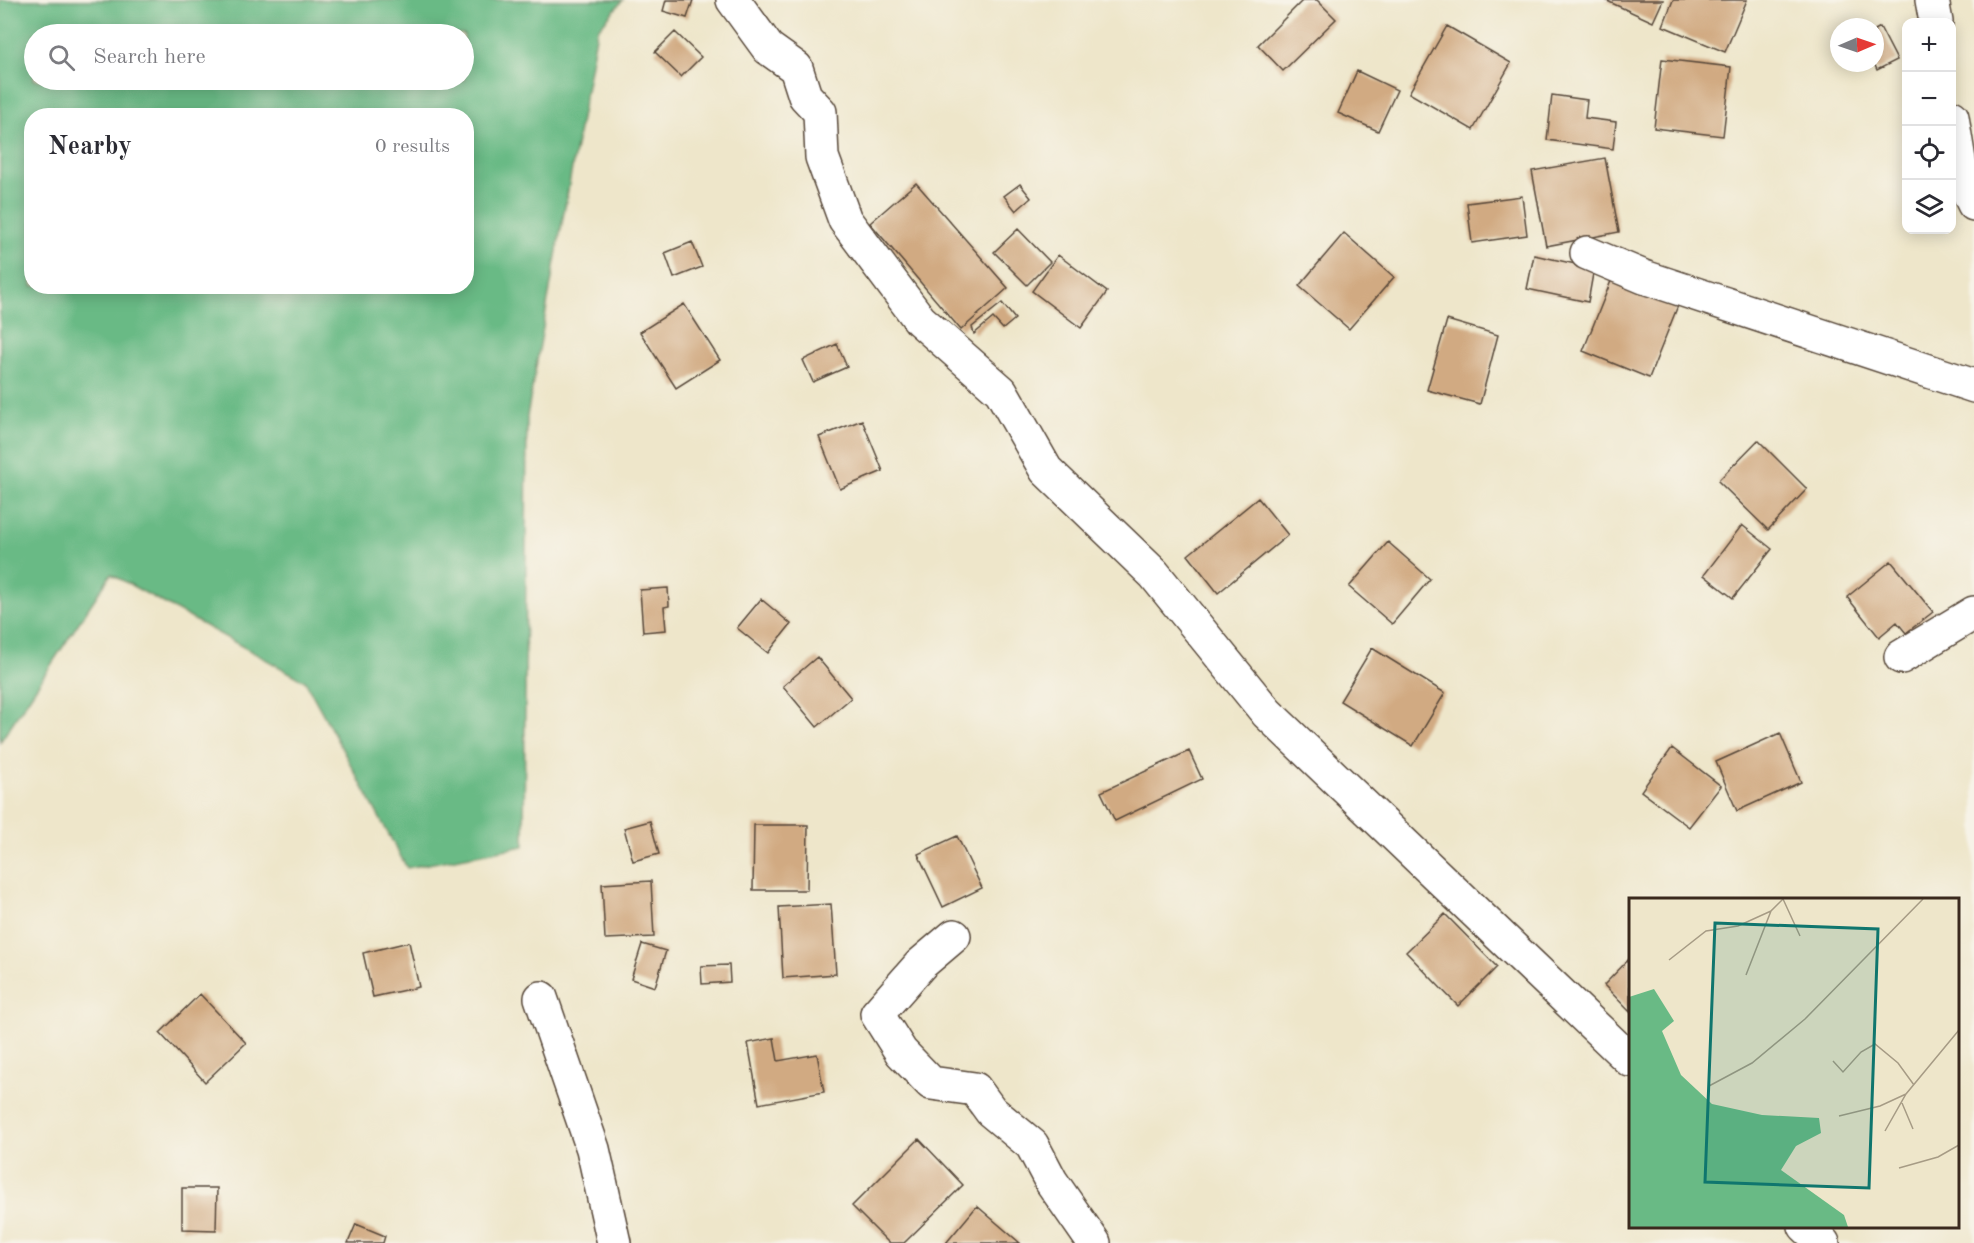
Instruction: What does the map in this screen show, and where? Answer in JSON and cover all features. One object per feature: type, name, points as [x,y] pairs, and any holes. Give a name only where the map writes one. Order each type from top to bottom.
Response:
[{"type":"street","points":[[733,0],[768,48],[796,68],[805,96],[820,112],[822,157],[845,220],[920,321],[1001,391],[1046,470],[1154,574],[1268,713],[1629,1059]]},
{"type":"street","points":[[1932,0],[1935,18]]},
{"type":"street","points":[[1953,126],[1962,179],[1974,204]]},
{"type":"street","points":[[1587,253],[1644,277],[1974,386]]},
{"type":"street","points":[[1901,657],[1974,613]]},
{"type":"street","points":[[954,936],[921,964],[877,1014],[901,1052],[931,1083],[975,1089],[990,1111],[1032,1145],[1051,1181],[1094,1243]]},
{"type":"street","points":[[541,998],[593,1149],[614,1243]]},
{"type":"street","points":[[1806,1228],[1823,1243]]},
{"type":"green space","points":[[0,0],[623,0],[597,30],[527,416],[524,846],[407,868],[305,681],[111,574],[0,742]]},
{"type":"building","points":[[666,0],[693,0],[687,18],[663,11]]},
{"type":"building","points":[[1303,0],[1317,0],[1336,19],[1283,71],[1258,45]]},
{"type":"building","points":[[1605,0],[1663,0],[1653,22]]},
{"type":"building","points":[[1673,0],[1747,0],[1725,52],[1663,26]]},
{"type":"building","points":[[1447,26],[1511,63],[1473,130],[1409,93]]},
{"type":"building","points":[[675,32],[701,57],[681,77],[655,52]]},
{"type":"building","points":[[1884,35],[1897,60],[1884,66]]},
{"type":"building","points":[[1662,59],[1731,67],[1723,136],[1654,128]]},
{"type":"building","points":[[1357,71],[1397,90],[1378,131],[1338,113]]},
{"type":"building","points":[[1552,95],[1587,100],[1585,118],[1616,122],[1613,149],[1547,140]]},
{"type":"building","points":[[1605,158],[1619,232],[1546,246],[1532,171]]},
{"type":"building","points":[[916,183],[1008,288],[961,330],[870,223]]},
{"type":"building","points":[[1020,184],[1031,198],[1016,211],[1004,196]]},
{"type":"building","points":[[1522,196],[1527,235],[1472,243],[1467,203]]},
{"type":"building","points":[[1018,229],[1050,262],[1027,285],[994,252]]},
{"type":"building","points":[[1344,233],[1394,277],[1349,329],[1299,286]]},
{"type":"building","points":[[692,242],[702,267],[674,278],[665,253]]},
{"type":"building","points":[[1058,255],[1107,292],[1081,328],[1032,291]]},
{"type":"building","points":[[1534,255],[1594,268],[1588,302],[1527,289]]},
{"type":"building","points":[[1613,276],[1679,303],[1649,378],[1583,351]]},
{"type":"building","points":[[1002,303],[1015,319],[1003,329],[993,318],[974,334],[972,327]]},
{"type":"building","points":[[684,304],[720,360],[676,388],[640,332]]},
{"type":"building","points":[[1447,320],[1498,335],[1480,404],[1427,390]]},
{"type":"building","points":[[837,344],[847,367],[813,382],[803,360]]},
{"type":"building","points":[[862,420],[883,471],[840,489],[819,437]]},
{"type":"building","points":[[1758,440],[1807,489],[1768,530],[1718,481]]},
{"type":"building","points":[[1258,498],[1288,535],[1218,593],[1188,555]]},
{"type":"building","points":[[1742,525],[1772,549],[1733,598],[1704,575]]},
{"type":"building","points":[[1388,542],[1430,579],[1392,624],[1349,587]]},
{"type":"building","points":[[1891,561],[1933,612],[1906,633],[1897,622],[1879,637],[1847,597]]},
{"type":"building","points":[[668,588],[669,606],[664,607],[666,630],[643,632],[640,590]]},
{"type":"building","points":[[761,599],[791,624],[768,653],[737,628]]},
{"type":"building","points":[[1372,648],[1445,693],[1413,746],[1340,701]]},
{"type":"building","points":[[817,657],[851,698],[817,727],[783,686]]},
{"type":"building","points":[[1780,733],[1801,782],[1737,811],[1716,762]]},
{"type":"building","points":[[1672,748],[1721,786],[1689,827],[1641,791]]},
{"type":"building","points":[[1189,751],[1202,779],[1115,821],[1101,792]]},
{"type":"building","points":[[650,821],[659,854],[633,861],[624,828]]},
{"type":"building","points":[[754,825],[808,825],[807,890],[753,890]]},
{"type":"building","points":[[957,836],[982,888],[943,907],[918,854]]},
{"type":"building","points":[[651,881],[654,937],[605,939],[602,884]]},
{"type":"building","points":[[831,904],[836,974],[783,978],[779,907]]},
{"type":"building","points":[[1445,914],[1497,967],[1458,1006],[1406,952]]},
{"type":"building","points":[[409,942],[419,987],[373,997],[363,953]]},
{"type":"building","points":[[642,944],[666,951],[655,987],[631,979]]},
{"type":"building","points":[[1629,959],[1629,1011],[1604,985]]},
{"type":"building","points":[[729,965],[730,982],[702,984],[701,966]]},
{"type":"building","points":[[200,994],[246,1043],[205,1082],[160,1033]]},
{"type":"building","points":[[774,1038],[778,1061],[817,1054],[824,1092],[759,1104],[748,1043]]},
{"type":"building","points":[[919,1139],[963,1185],[904,1243],[889,1243],[852,1206]]},
{"type":"building","points":[[182,1188],[217,1188],[216,1230],[182,1229]]},
{"type":"building","points":[[977,1206],[1020,1243],[946,1243]]},
{"type":"building","points":[[356,1224],[385,1236],[383,1243],[348,1243]]}]
